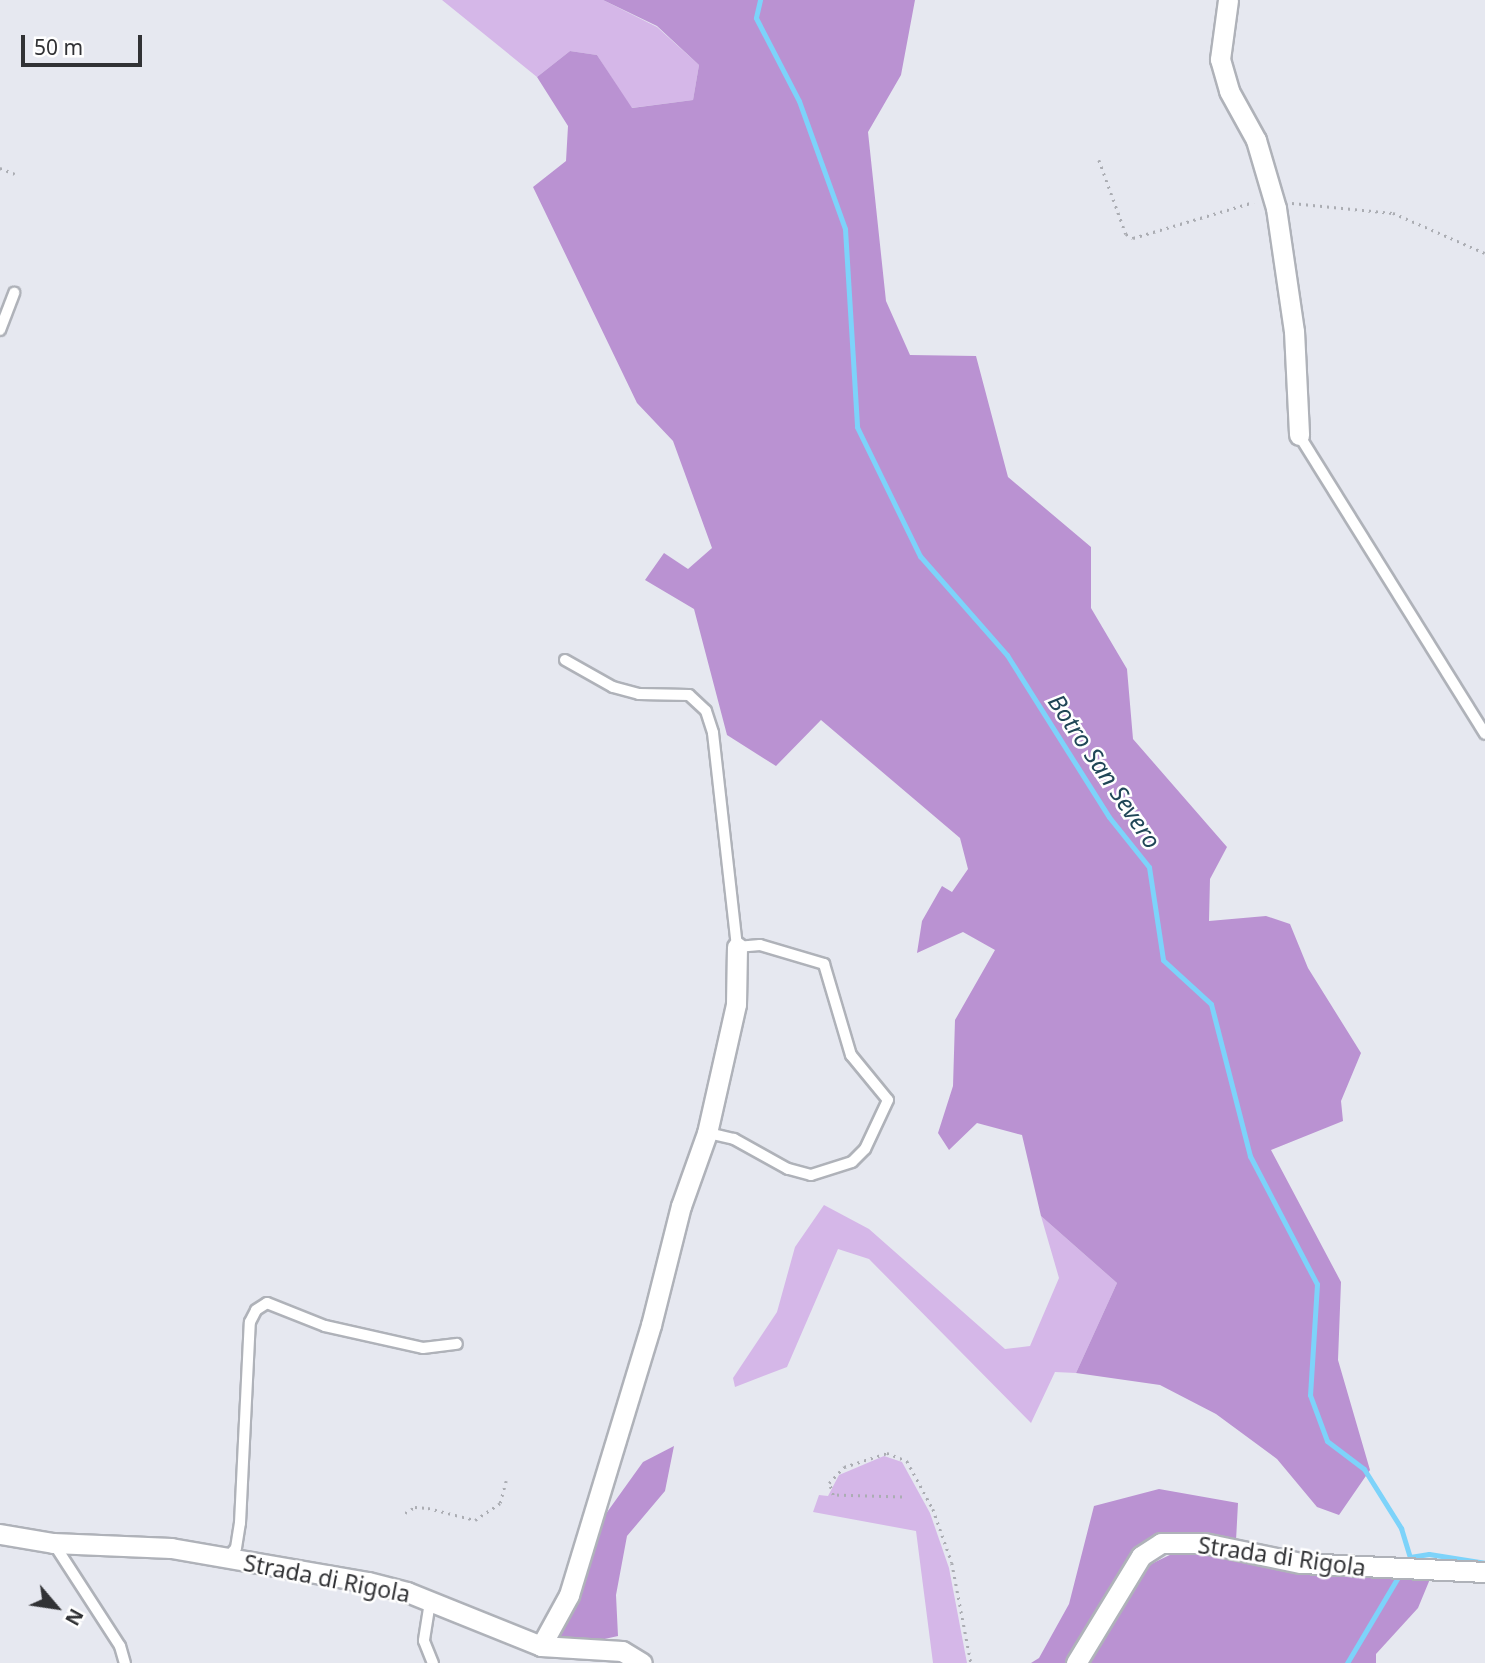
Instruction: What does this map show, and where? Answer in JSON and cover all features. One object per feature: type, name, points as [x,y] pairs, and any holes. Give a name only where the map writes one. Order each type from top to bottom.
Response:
[{"type":"street","points":[[1228,0],[1220,59],[1229,91],[1256,140],[1273,202],[1294,331],[1299,435]]},
{"type":"street","points":[[541,1646],[569,1595],[651,1325],[681,1206],[707,1133],[736,1004],[737,947]]},
{"type":"street","name":"Strada di Rigola","points":[[0,1534],[53,1543],[171,1548],[368,1582],[430,1602],[541,1646],[622,1651],[642,1663]]},
{"type":"street","name":"Strada di Rigola","points":[[1076,1663],[1141,1556],[1161,1543],[1204,1543],[1301,1563],[1485,1572]]},
{"type":"lane","points":[[0,330],[14,293]]},
{"type":"lane","points":[[1299,435],[1485,734]]},
{"type":"lane","points":[[565,660],[613,687],[639,694],[690,695],[705,711],[713,733],[737,947],[760,944],[824,964],[851,1055],[888,1100],[865,1149],[852,1162],[811,1175],[788,1169],[734,1139],[707,1133]]},
{"type":"lane","points":[[227,1558],[236,1548],[240,1523],[250,1322],[256,1310],[267,1303],[325,1326],[423,1348],[457,1344]]},
{"type":"lane","points":[[53,1543],[120,1646],[125,1663]]},
{"type":"lane","points":[[430,1602],[424,1642],[433,1663]]},
{"type":"path","points":[[1099,160],[1126,234],[1133,238],[1273,202],[1393,213],[1485,253]]},
{"type":"path","points":[[0,168],[15,174]]},
{"type":"path","points":[[902,1497],[833,1495],[829,1483],[844,1467],[887,1453],[907,1461],[933,1509],[952,1563],[971,1663]]},
{"type":"path","points":[[405,1513],[415,1507],[428,1508],[475,1520],[500,1503],[506,1481]]},
{"type":"shaded area","points":[[442,0],[603,0],[657,27],[699,65],[693,100],[631,108],[597,55],[570,51],[537,77]]},
{"type":"shaded area","points":[[603,0],[915,0],[901,75],[868,132],[886,301],[910,355],[976,356],[1008,477],[1091,547],[1091,608],[1127,669],[1133,739],[1227,847],[1210,879],[1209,921],[1266,916],[1290,924],[1308,968],[1361,1053],[1341,1101],[1343,1121],[1271,1150],[1341,1282],[1338,1360],[1370,1470],[1339,1515],[1317,1507],[1277,1459],[1216,1414],[1160,1385],[1076,1373],[1117,1283],[1041,1216],[1022,1135],[977,1123],[949,1150],[938,1133],[953,1086],[955,1020],[995,950],[963,932],[917,953],[922,921],[942,886],[952,892],[968,869],[960,838],[821,720],[776,766],[727,735],[694,609],[645,580],[664,553],[688,569],[712,548],[673,441],[637,403],[533,187],[566,161],[568,126],[537,77],[570,51],[597,55],[632,108],[693,100],[699,65],[657,26]]},
{"type":"shaded area","points":[[824,1205],[869,1229],[1005,1349],[1030,1346],[1059,1278],[1041,1216],[1117,1283],[1076,1373],[1055,1372],[1031,1423],[869,1259],[838,1249],[787,1367],[735,1387],[733,1378],[777,1312],[795,1247]]},
{"type":"shaded area","points":[[674,1446],[665,1491],[627,1536],[616,1595],[618,1636],[582,1644],[552,1640],[595,1529],[643,1462]]},
{"type":"shaded area","points":[[884,1456],[902,1462],[930,1513],[949,1568],[967,1663],[933,1663],[916,1531],[813,1512],[819,1495],[828,1496],[839,1475]]},
{"type":"shaded area","points":[[1159,1489],[1238,1503],[1236,1541],[1143,1543],[1120,1570],[1068,1663],[1031,1663],[1039,1658],[1069,1604],[1094,1506]]},
{"type":"shaded area","points":[[1178,1551],[1340,1575],[1430,1579],[1418,1608],[1376,1654],[1376,1663],[1088,1663],[1149,1565]]},
{"type":"waterway","name":"Botro San Severo","points":[[760,0],[756,18],[799,101],[845,229],[857,427],[920,556],[1007,655],[1109,817],[1149,867],[1163,960],[1211,1004],[1250,1156],[1317,1284],[1310,1395],[1327,1441],[1364,1469],[1401,1528],[1410,1557]]},
{"type":"waterway","points":[[1410,1557],[1429,1554],[1485,1563]]},
{"type":"waterway","points":[[1347,1663],[1401,1572]]}]
